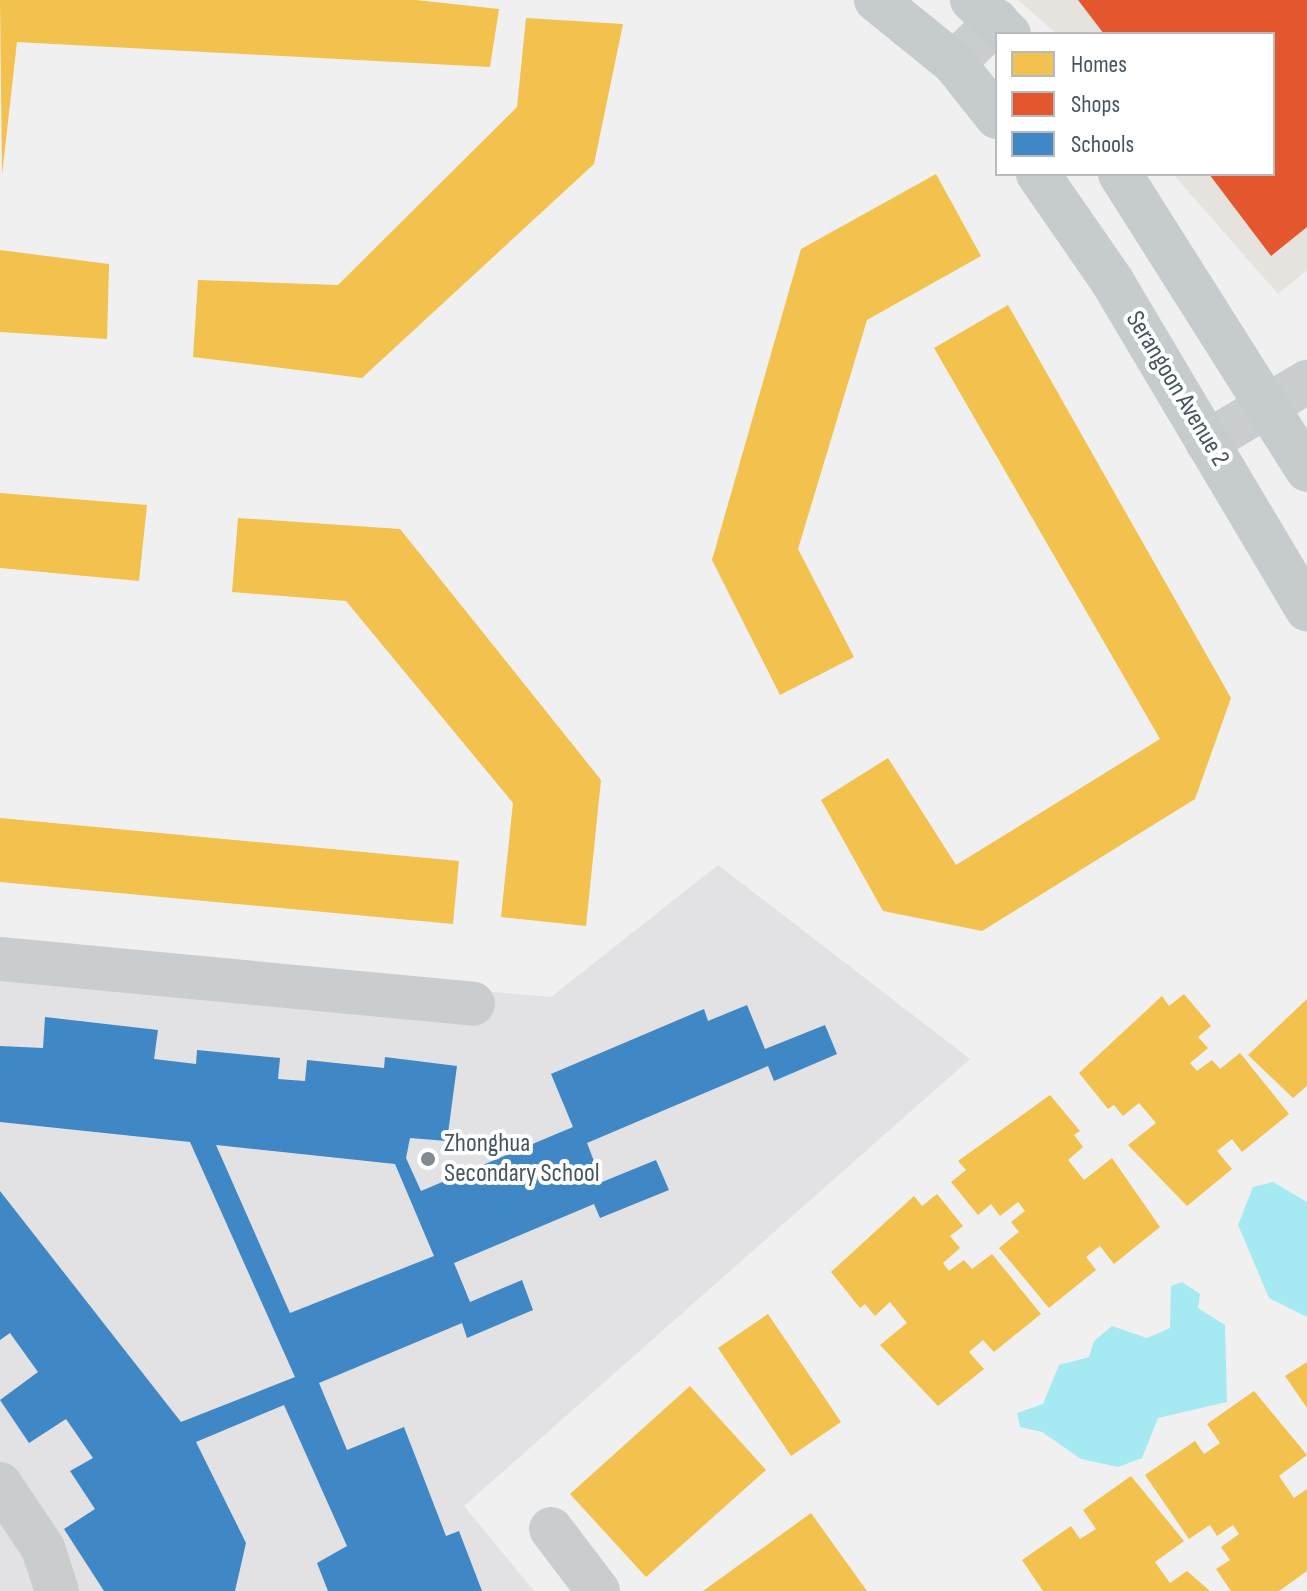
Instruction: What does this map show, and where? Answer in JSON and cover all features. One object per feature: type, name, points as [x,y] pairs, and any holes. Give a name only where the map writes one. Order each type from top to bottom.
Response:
[{"type":"main road","points":[[893,4],[954,63],[995,114]]},
{"type":"main road","name":"Serangoon Avenue 2","points":[[1039,176],[1207,442],[1307,610]]},
{"type":"main road","points":[[1121,176],[1307,470]]},
{"type":"street","points":[[954,63],[993,18]]},
{"type":"street","points":[[1207,442],[1307,382]]},
{"type":"street","points":[[0,959],[473,1004]]},
{"type":"street","points":[[0,1484],[43,1548],[57,1591]]},
{"type":"street","points":[[551,1529],[598,1591]]},
{"type":"shaded area","points":[[1018,0],[1307,0],[1307,270],[1278,294],[1175,176],[1275,176],[1275,32],[1055,32]]},
{"type":"shaded area","name":"Zhonghua Secondary School","points":[[718,865],[970,1059],[464,1506],[534,1591],[0,1591],[0,949],[551,997]]},
{"type":"water","points":[[1273,1182],[1307,1202],[1307,1317],[1269,1298],[1238,1225],[1253,1187]]},
{"type":"water","points":[[1182,1282],[1200,1294],[1198,1308],[1225,1325],[1227,1402],[1158,1418],[1142,1458],[1118,1467],[1081,1459],[1042,1432],[1020,1427],[1017,1413],[1043,1404],[1059,1365],[1089,1357],[1094,1341],[1112,1326],[1147,1338],[1170,1328],[1171,1286]]},
{"type":"building: Homes","points":[[0,0],[416,0],[499,9],[490,67],[17,42],[2,175]]},
{"type":"building: Homes","points":[[526,18],[623,24],[594,164],[362,378],[193,357],[198,280],[338,285],[517,107]]},
{"type":"building: Homes","points":[[936,174],[981,256],[867,320],[798,549],[854,657],[780,695],[712,560],[801,249]]},
{"type":"building: Homes","points":[[0,250],[109,264],[107,339],[0,332]]},
{"type":"building: Homes","points":[[1008,305],[1231,698],[1195,799],[982,931],[883,911],[821,800],[888,758],[956,865],[1160,739],[934,348]]},
{"type":"building: Homes","points":[[0,493],[147,505],[139,581],[0,568]]},
{"type":"building: Homes","points":[[238,518],[400,529],[601,780],[586,926],[501,917],[513,803],[346,601],[232,592]]},
{"type":"building: Homes","points":[[0,818],[459,861],[453,924],[0,882]]},
{"type":"building: Homes","points":[[1184,994],[1211,1026],[1198,1037],[1208,1048],[1190,1063],[1197,1071],[1212,1060],[1220,1069],[1240,1053],[1289,1114],[1242,1152],[1232,1139],[1217,1151],[1232,1169],[1187,1206],[1128,1145],[1156,1123],[1139,1103],[1123,1116],[1114,1105],[1108,1109],[1079,1073],[1162,996],[1169,1006]]},
{"type":"building: Homes","points":[[1307,999],[1307,1086],[1293,1098],[1248,1055]]},
{"type":"building: Homes","points":[[1050,1095],[1080,1131],[1074,1135],[1083,1147],[1068,1160],[1084,1180],[1112,1158],[1160,1227],[1114,1264],[1100,1246],[1086,1257],[1096,1270],[1049,1308],[999,1248],[1019,1232],[1011,1222],[1025,1211],[1018,1202],[1000,1216],[991,1204],[978,1215],[951,1182],[966,1170],[958,1161]]},
{"type":"building: Homes","points":[[937,1194],[963,1226],[950,1236],[960,1248],[943,1263],[949,1271],[964,1260],[972,1269],[992,1254],[1041,1314],[994,1352],[983,1340],[969,1352],[984,1369],[938,1406],[880,1345],[907,1323],[890,1302],[875,1316],[865,1304],[860,1308],[831,1272],[914,1196],[922,1206]]},
{"type":"building: Homes","points":[[768,1314],[841,1422],[791,1456],[718,1348]]},
{"type":"building: Homes","points":[[1307,1362],[1307,1408],[1285,1376]]},
{"type":"building: Homes","points":[[690,1386],[766,1470],[646,1577],[570,1494]]},
{"type":"building: Homes","points":[[1254,1391],[1307,1455],[1279,1476],[1294,1498],[1307,1489],[1307,1571],[1279,1591],[1231,1591],[1216,1569],[1230,1560],[1221,1547],[1239,1534],[1233,1525],[1217,1536],[1210,1525],[1189,1539],[1145,1475],[1195,1441],[1204,1454],[1220,1443],[1207,1424]]},
{"type":"building: Homes","points":[[1131,1476],[1184,1541],[1155,1562],[1170,1583],[1187,1571],[1210,1591],[1043,1591],[1022,1560],[1071,1526],[1080,1539],[1096,1529],[1083,1510]]},
{"type":"building: Homes","points":[[811,1513],[867,1591],[703,1591]]},
{"type":"building: Shops","points":[[1078,0],[1307,0],[1307,227],[1271,256],[1211,176],[1275,176],[1275,32],[1102,32]]},
{"type":"building: Schools","points":[[747,1005],[765,1049],[825,1025],[837,1054],[774,1081],[768,1066],[587,1143],[602,1182],[656,1160],[669,1190],[600,1218],[594,1204],[454,1263],[470,1302],[522,1280],[533,1310],[467,1338],[462,1323],[319,1383],[347,1450],[404,1427],[446,1536],[459,1531],[482,1591],[328,1591],[317,1563],[347,1546],[284,1405],[196,1442],[246,1543],[235,1591],[104,1591],[64,1529],[95,1509],[70,1471],[93,1458],[66,1419],[29,1443],[0,1400],[38,1372],[10,1333],[0,1340],[0,1191],[181,1422],[295,1377],[190,1142],[0,1122],[0,1046],[43,1048],[45,1017],[158,1030],[154,1059],[196,1064],[197,1050],[280,1058],[278,1079],[305,1081],[307,1060],[384,1068],[385,1057],[457,1066],[447,1141],[410,1138],[406,1158],[421,1191],[573,1127],[551,1074],[704,1009],[708,1021]],"holes":[[[216,1145],[395,1164],[434,1256],[290,1313]]]},
{"type":"place","name":"Zhonghua Secondary School","points":[[428,1159]]}]
